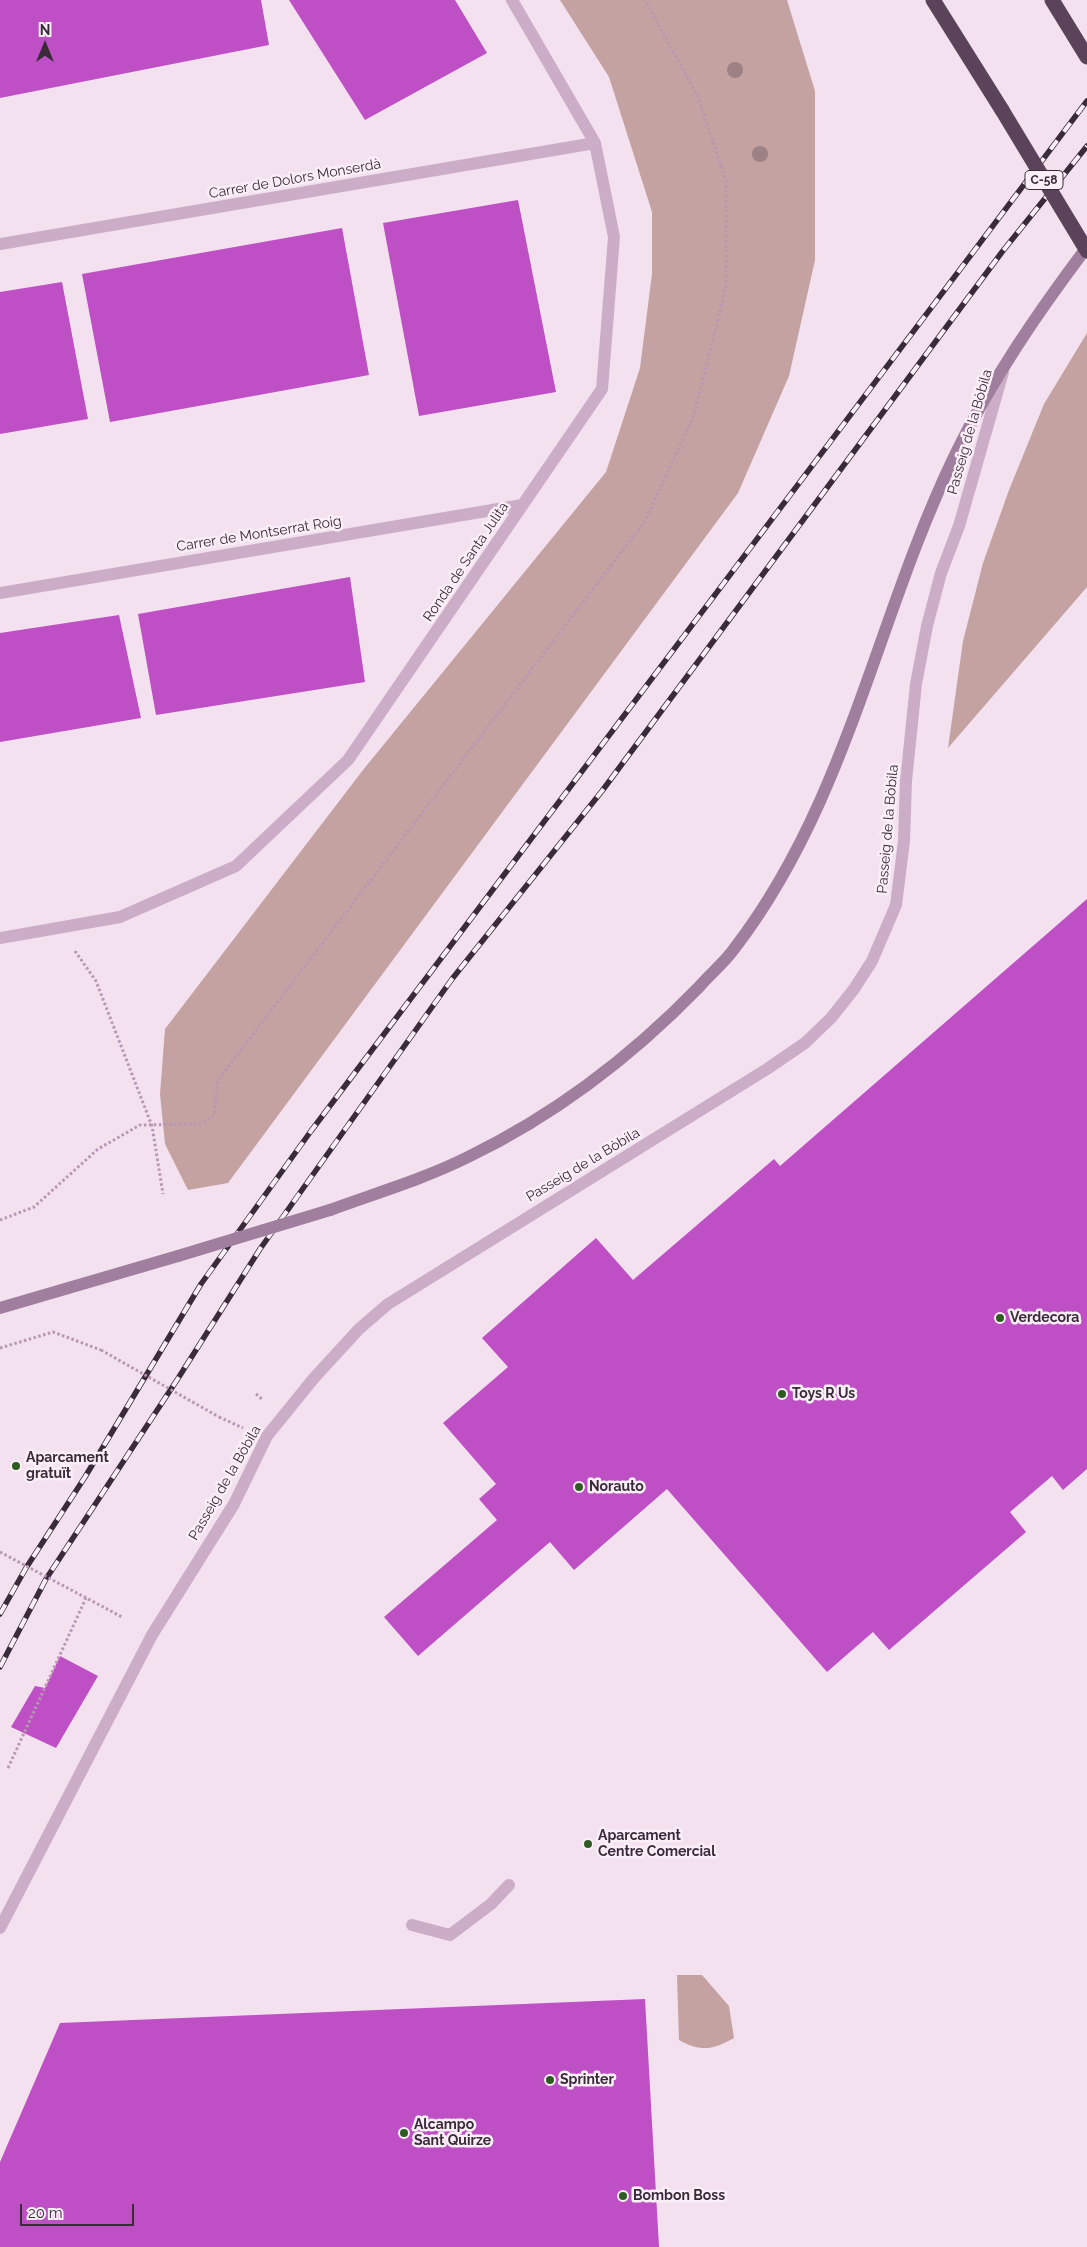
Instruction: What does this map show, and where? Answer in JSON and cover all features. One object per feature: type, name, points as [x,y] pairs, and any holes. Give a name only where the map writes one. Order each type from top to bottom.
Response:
[{"type":"highway","name":"C-58","points":[[933,0],[1087,249]]},
{"type":"highway","points":[[1052,0],[1087,57]]},
{"type":"main road","points":[[0,1308],[330,1210],[466,1158],[513,1134],[594,1081],[668,1019],[733,950],[783,877],[824,797],[913,554],[956,453],[1006,361],[1035,316],[1087,249]]},
{"type":"street","name":"Ronda de Santa Julita","points":[[0,938],[120,917],[236,866],[348,760],[602,389],[614,237],[595,144],[512,0]]},
{"type":"street","name":"Carrer de Dolors Monserdà","points":[[0,244],[595,144]]},
{"type":"street","name":"Passeig de la Bòbila","points":[[0,1928],[152,1635],[234,1504],[267,1436],[314,1378],[359,1330],[388,1304],[767,1069],[805,1043],[831,1018],[854,989],[872,961],[896,905],[904,841],[906,781],[916,684],[927,626],[941,573],[959,526],[1006,361]]},
{"type":"street","name":"Carrer de Montserrat Roig","points":[[0,593],[522,506]]},
{"type":"street","points":[[412,1925],[450,1935],[491,1904],[508,1885]]},
{"type":"path","points":[[0,1220],[34,1207],[98,1150],[140,1125],[202,1124],[214,1116],[218,1080],[645,521],[694,416],[726,287],[726,181],[698,97],[645,0]]},
{"type":"path","points":[[59,928],[96,981],[152,1126],[163,1194]]},
{"type":"path","points":[[0,1348],[53,1332],[101,1350],[218,1417],[248,1430]]},
{"type":"path","points":[[0,1552],[122,1616]]},
{"type":"path","points":[[8,1768],[86,1598]]},
{"type":"shaded area","points":[[560,0],[787,0],[815,91],[815,260],[789,376],[738,493],[228,1183],[188,1190],[165,1144],[160,1094],[165,1029],[363,770],[606,472],[640,368],[652,274],[652,212],[609,77]]},
{"type":"shaded area","points":[[1087,333],[1087,587],[948,748],[963,641],[983,563],[1009,490],[1044,404]]},
{"type":"shaded area","points":[[677,1975],[702,1975],[729,2006],[734,2038],[719,2045],[706,2048],[700,2048],[679,2040]]},
{"type":"building","points":[[0,0],[261,0],[269,45],[0,98]]},
{"type":"building","points":[[289,0],[455,0],[487,53],[365,120]]},
{"type":"building","points":[[518,200],[556,392],[419,416],[383,223]]},
{"type":"building","points":[[342,228],[369,375],[110,422],[82,274]]},
{"type":"building","points":[[62,282],[88,419],[0,434],[0,292]]},
{"type":"building","points":[[350,577],[365,682],[156,715],[138,614]]},
{"type":"building","points":[[119,615],[141,718],[0,742],[0,633]]},
{"type":"building","points":[[1087,899],[1087,1469],[1063,1490],[1052,1476],[1010,1512],[1026,1532],[889,1650],[873,1632],[827,1672],[667,1489],[574,1570],[550,1542],[418,1656],[384,1617],[497,1520],[479,1499],[496,1484],[443,1423],[508,1367],[482,1338],[596,1238],[633,1280],[774,1159],[780,1166]]},
{"type":"building","points":[[60,1656],[98,1676],[56,1748],[11,1727],[35,1686],[45,1688]]},
{"type":"building","name":"Alcampo Sant Quirze","points":[[645,1999],[659,2247],[0,2247],[0,2162],[60,2023]]},
{"type":"railway","points":[[0,1614],[26,1568],[85,1477],[201,1284],[311,1131],[1087,101]]},
{"type":"railway","points":[[0,1667],[46,1579],[177,1380],[260,1249],[452,979],[602,791],[1002,252],[1087,146]]},
{"type":"place","name":"Verdecora","points":[[1000,1318]]},
{"type":"place","name":"Toys R Us","points":[[782,1394]]},
{"type":"place","name":"Aparcament gratuït","points":[[16,1466]]},
{"type":"place","name":"Norauto","points":[[579,1487]]},
{"type":"place","name":"Aparcament Centre Comercial","points":[[588,1844]]},
{"type":"place","name":"Sprinter","points":[[550,2080]]},
{"type":"place","name":"Alcampo Sant Quirze","points":[[404,2133]]},
{"type":"place","name":"Bombon Boss","points":[[623,2196]]}]
